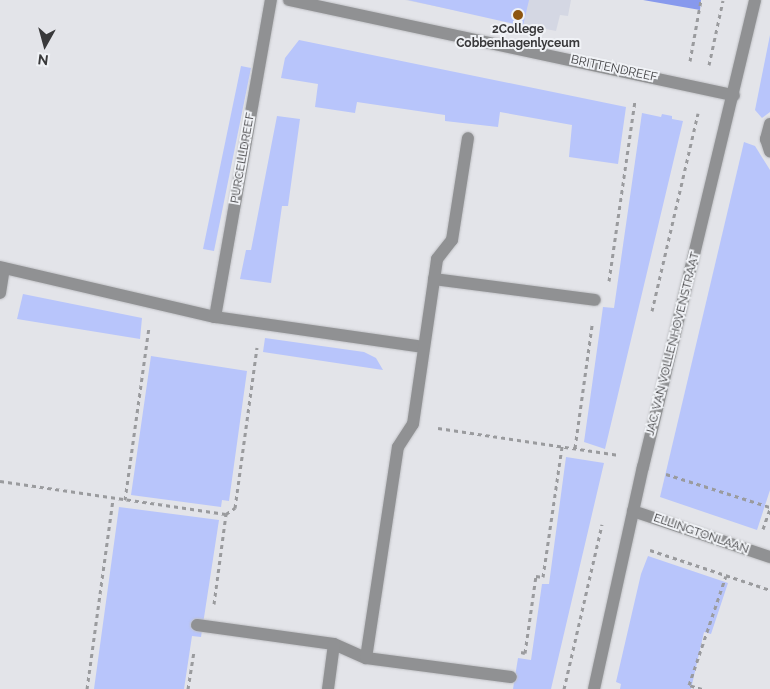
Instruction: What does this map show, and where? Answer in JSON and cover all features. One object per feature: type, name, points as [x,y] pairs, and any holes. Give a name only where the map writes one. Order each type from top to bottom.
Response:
[{"type":"street","name":"PURCELLDREEF","points":[[215,317],[271,0]]},
{"type":"street","name":"BRITTENDREEF","points":[[288,0],[734,95]]},
{"type":"street","name":"JAC. VAN VOLLENHOVENSTRAAT","points":[[594,689],[643,467],[734,95],[755,0]]},
{"type":"street","points":[[770,124],[766,139],[770,151]]},
{"type":"street","points":[[366,658],[398,447],[413,424],[437,259],[452,240],[468,138]]},
{"type":"street","points":[[0,293],[2,267],[215,317],[423,347]]},
{"type":"street","points":[[434,279],[595,300]]},
{"type":"street","name":"ELLINGTONLAAN","points":[[633,511],[770,557]]},
{"type":"street","points":[[198,625],[334,644],[366,658],[510,677]]},
{"type":"street","points":[[328,689],[334,644]]},
{"type":"path","points":[[685,85],[702,0]]},
{"type":"path","points":[[575,448],[595,300],[606,302],[638,74]]},
{"type":"path","points":[[125,500],[152,302]]},
{"type":"path","points":[[0,481],[226,514],[235,508],[260,323]]},
{"type":"path","points":[[413,424],[619,455]]},
{"type":"path","points":[[510,677],[514,652],[525,653],[536,576],[543,577],[562,446]]},
{"type":"path","points":[[643,467],[770,507]]},
{"type":"path","points":[[87,689],[113,498]]},
{"type":"path","points":[[211,627],[226,514]]},
{"type":"path","points":[[626,542],[770,590]]},
{"type":"path","points":[[702,689],[689,685],[726,576]]},
{"type":"path","points":[[188,689],[198,625]]},
{"type":"shaded area","name":"2College Cobbenhagenlyceum","points":[[405,0],[571,0],[568,16],[560,15],[556,31]]},
{"type":"shaded area","points":[[408,0],[529,0],[523,26]]},
{"type":"shaded area","points":[[643,0],[701,0],[700,10]]},
{"type":"shaded area","points":[[770,35],[770,112],[762,118],[755,110]]},
{"type":"shaded area","points":[[299,40],[626,107],[618,164],[569,157],[572,125],[500,112],[498,127],[445,121],[445,115],[357,102],[355,113],[315,107],[318,84],[281,78],[285,58]]},
{"type":"shaded area","points":[[241,66],[251,68],[214,251],[203,249]]},
{"type":"shaded area","points":[[642,113],[661,117],[662,114],[672,116],[672,119],[683,121],[605,449],[584,442],[603,307],[614,308]]},
{"type":"shaded area","points":[[277,116],[300,119],[288,206],[282,206],[271,283],[240,279],[246,250],[251,250]]},
{"type":"shaded area","points":[[744,142],[755,146],[770,170],[770,490],[757,530],[660,497]]},
{"type":"shaded area","points":[[23,294],[142,318],[140,339],[17,319]]},
{"type":"shaded area","points":[[265,338],[364,352],[376,358],[383,370],[263,352]]},
{"type":"shaded area","points":[[151,356],[247,371],[229,501],[222,500],[221,507],[131,495]]},
{"type":"shaded area","points":[[566,457],[604,463],[551,689],[513,689],[518,658],[531,660],[542,584],[549,584]]},
{"type":"shaded area","points":[[119,507],[219,520],[201,637],[192,636],[184,689],[94,689]]},
{"type":"shaded area","points":[[648,556],[728,583],[711,634],[704,632],[691,689],[620,689],[621,684],[616,682],[641,574]]},
{"type":"place","name":"2College Cobbenhagenlyceum","points":[[518,15]]}]
